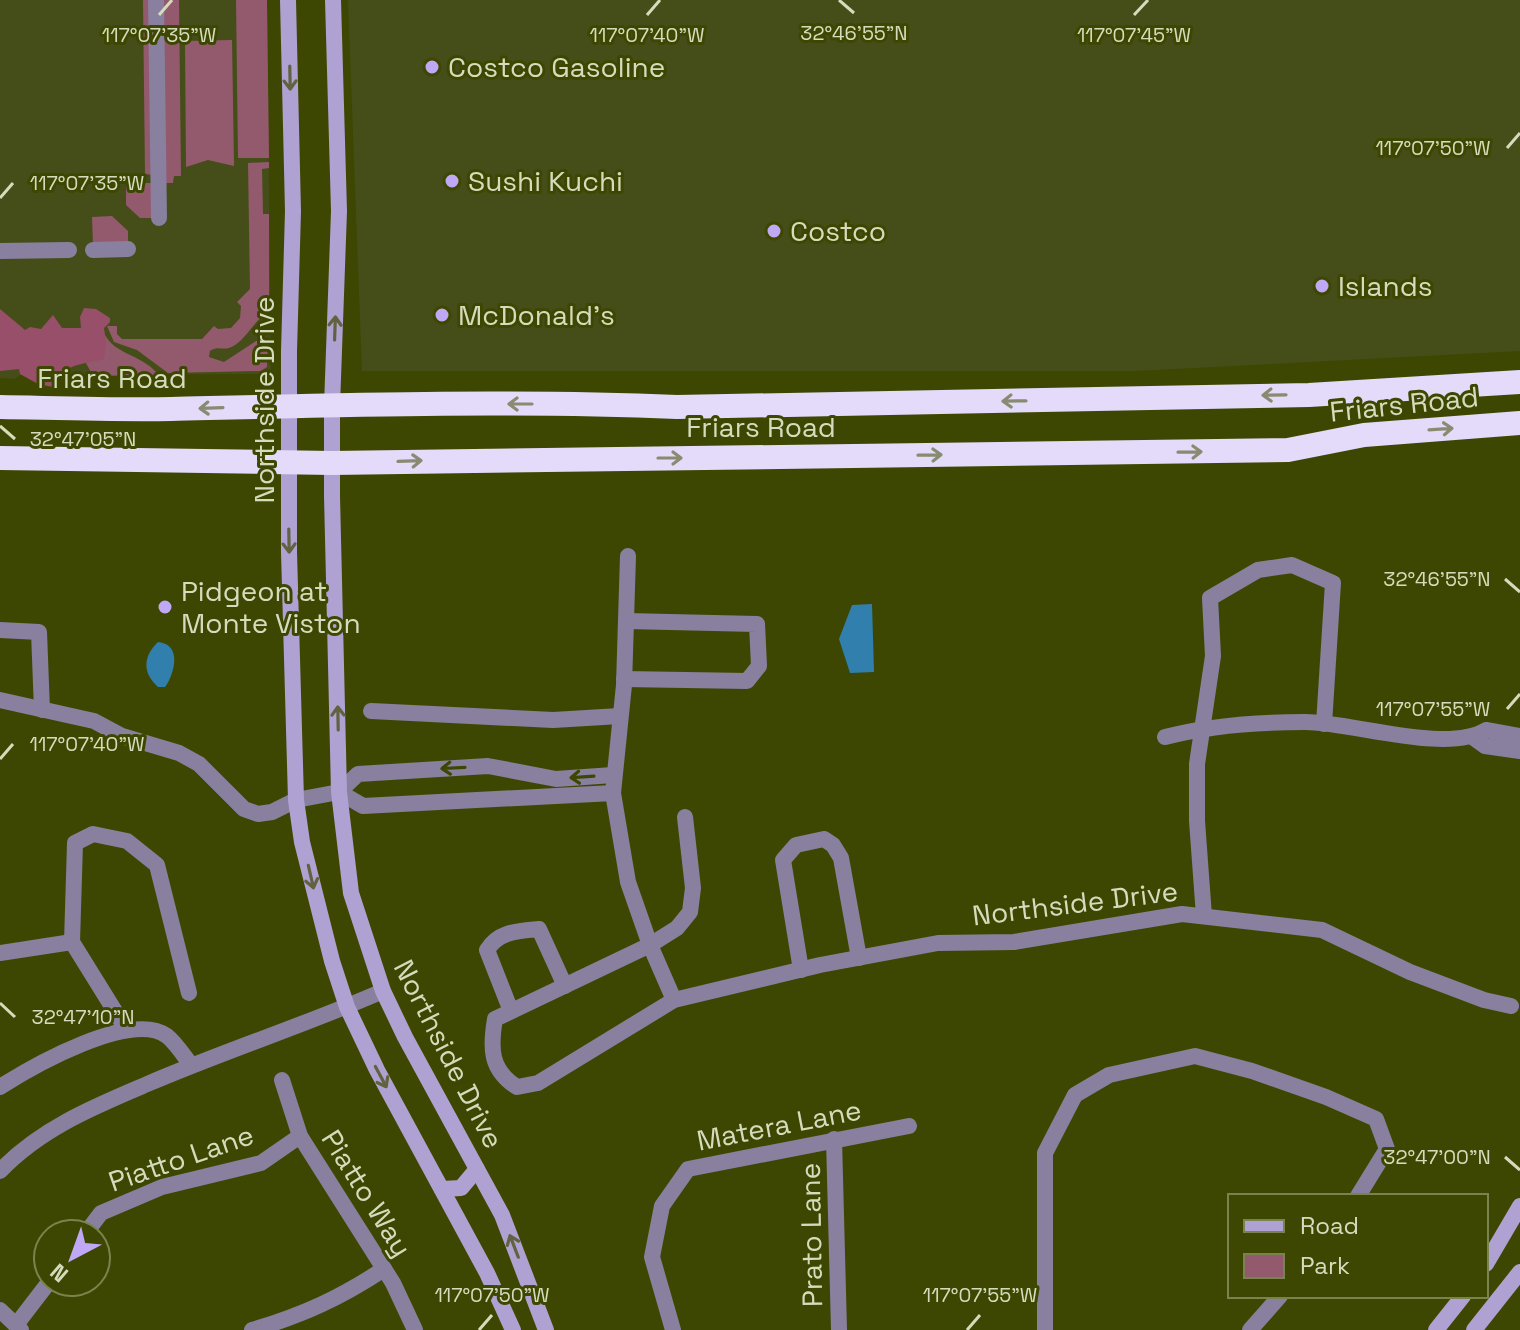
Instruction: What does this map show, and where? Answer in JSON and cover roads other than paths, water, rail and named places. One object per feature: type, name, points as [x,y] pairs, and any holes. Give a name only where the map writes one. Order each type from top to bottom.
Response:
[{"type":"highway","name":"Friars Road","points":[[0,407],[168,409],[289,405],[598,404],[677,407],[1277,395],[1520,382]]},
{"type":"highway","name":"Friars Road","points":[[0,458],[332,463],[1288,450],[1364,435],[1520,423]]},
{"type":"street","points":[[156,0],[166,189],[159,218]]},
{"type":"street","name":"Northside Drive","points":[[288,0],[293,211],[288,463],[296,800],[302,842],[347,1007],[377,1070],[487,1273],[513,1330]]},
{"type":"street","name":"Northside Drive","points":[[333,0],[339,211],[332,463],[339,792],[351,893],[383,991],[504,1220],[546,1330]]},
{"type":"street","points":[[93,250],[128,249]]},
{"type":"street","points":[[0,251],[69,250]]},
{"type":"street","points":[[628,556],[624,679],[613,793],[628,882],[674,1000]]},
{"type":"street","name":"Northside Drive","points":[[1204,916],[1197,821],[1197,764],[1213,656],[1210,598],[1258,570],[1292,565],[1333,583],[1324,724]]},
{"type":"street","points":[[624,679],[747,681],[759,666],[757,624],[626,621]]},
{"type":"street","points":[[0,630],[39,632],[42,710]]},
{"type":"street","points":[[0,700],[94,721],[122,736],[179,753],[199,764],[244,809],[258,814],[272,812],[296,800],[339,792],[358,774],[488,766],[556,779],[613,775]]},
{"type":"street","points":[[371,711],[553,720],[620,716]]},
{"type":"street","points":[[1165,737],[1202,727],[1307,722],[1429,738],[1474,738],[1486,730],[1520,736]]},
{"type":"street","points":[[1474,738],[1485,746],[1520,751]]},
{"type":"street","points":[[530,773],[538,780],[540,788],[534,797]]},
{"type":"street","points":[[339,792],[363,806],[613,793]]},
{"type":"street","points":[[565,986],[539,929],[513,931],[494,940],[487,950],[511,1011],[565,986],[650,945],[677,928],[690,912],[693,888],[685,817]]},
{"type":"street","points":[[126,1029],[72,942],[75,843],[93,834],[127,841],[157,865],[189,993]]},
{"type":"street","points":[[801,970],[783,860],[796,845],[824,839],[833,845],[841,858],[859,958]]},
{"type":"street","name":"Northside Drive","points":[[511,1011],[495,1019],[490,1045],[502,1078],[517,1087],[538,1083],[674,1000],[801,970],[938,943],[1014,942],[1182,914],[1322,930],[1410,972],[1484,1000],[1511,1006]]},
{"type":"street","points":[[0,953],[72,942]]},
{"type":"street","points":[[0,1171],[37,1138],[82,1112],[191,1065],[383,991]]},
{"type":"street","points":[[0,1087],[36,1063],[126,1029],[151,1029],[168,1036],[191,1065]]},
{"type":"street","points":[[1045,1330],[1045,1153],[1075,1095],[1109,1075],[1195,1056],[1312,1091],[1376,1119],[1387,1149],[1359,1194]]},
{"type":"street","name":"Piatto Way","points":[[282,1080],[300,1136],[384,1269],[415,1330]]},
{"type":"street","name":"Matera Lane","points":[[673,1330],[652,1257],[662,1206],[688,1169],[909,1126]]},
{"type":"street","name":"Piatto Lane","points":[[97,1218],[101,1213],[162,1187],[261,1163],[300,1136]]},
{"type":"street","name":"Prato Lane","points":[[834,1139],[839,1330]]},
{"type":"street","points":[[442,1189],[461,1188],[477,1169]]},
{"type":"street","points":[[1488,1261],[1520,1206]]},
{"type":"street","points":[[252,1330],[300,1315],[358,1286],[384,1269]]},
{"type":"street","points":[[1474,1330],[1520,1272]]},
{"type":"street","points":[[0,1310],[18,1328],[38,1298]]},
{"type":"street","points":[[1250,1330],[1278,1298]]},
{"type":"street","points":[[1436,1330],[1461,1298]]},
{"type":"water","points":[[872,604],[874,672],[850,673],[839,639],[852,605]]},
{"type":"water","points":[[158,642],[166,644],[173,653],[174,667],[165,687],[158,687],[153,682],[146,664],[149,653]]},
{"type":"place","name":"Costco Gasoline","points":[[432,67]]},
{"type":"place","name":"Sushi Kuchi","points":[[452,181]]},
{"type":"place","name":"Costco","points":[[774,231]]},
{"type":"place","name":"Islands","points":[[1322,286]]},
{"type":"place","name":"McDonald's","points":[[442,315]]},
{"type":"place","name":"Pidgeon at Monte Viston","points":[[165,607]]}]
